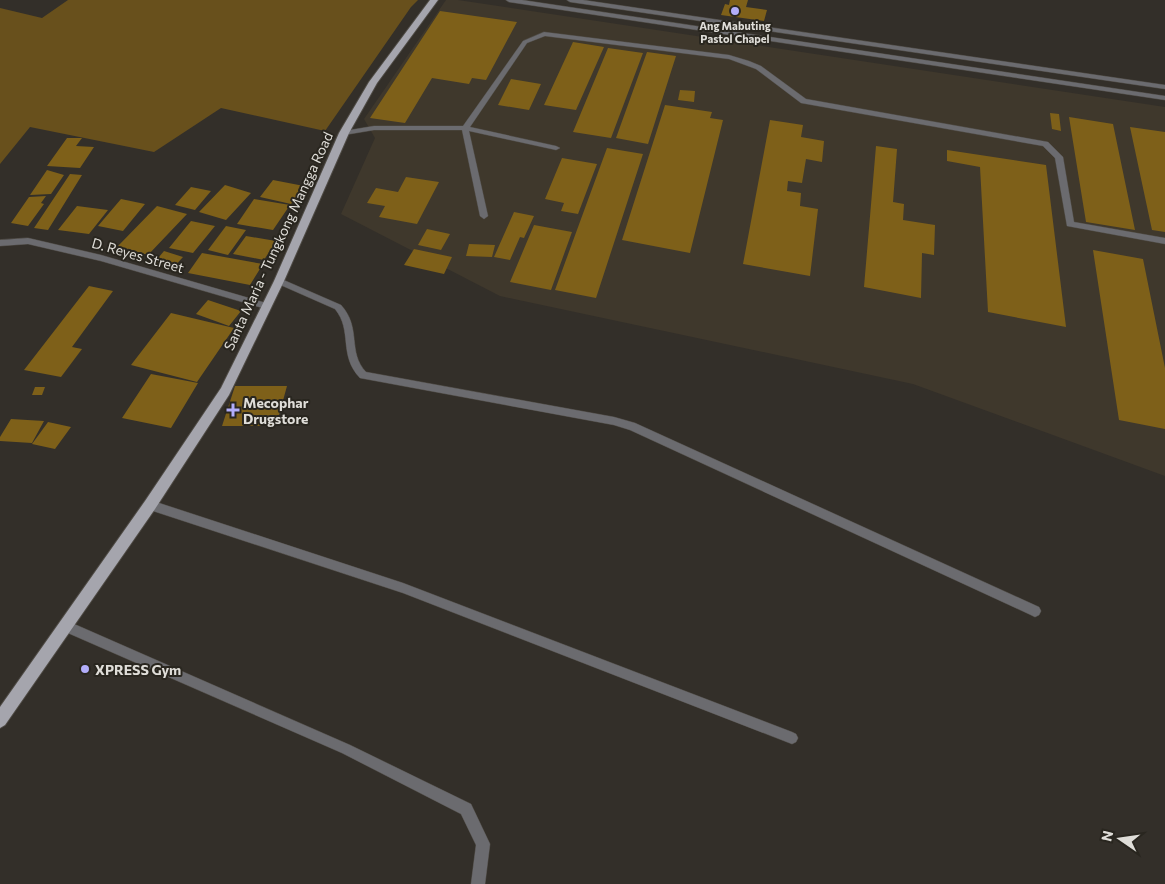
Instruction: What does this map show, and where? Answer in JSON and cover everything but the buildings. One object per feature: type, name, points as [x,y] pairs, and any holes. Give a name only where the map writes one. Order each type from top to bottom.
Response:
[{"type":"main road","name":"Santa Maria - Tungkong Mangga Road","points":[[0,720],[150,505],[224,390],[279,281],[344,133],[372,82],[434,0]]},
{"type":"street","points":[[509,0],[1165,98]]},
{"type":"street","points":[[570,0],[1165,87]]},
{"type":"street","points":[[484,216],[465,128],[525,42],[533,36],[544,34],[729,57],[748,62],[763,71],[788,93],[804,101],[1045,144],[1059,157],[1070,224],[1165,241]]},
{"type":"street","points":[[344,133],[374,128],[465,128],[556,148]]},
{"type":"street","name":"D. Reyes Street","points":[[0,243],[28,241],[92,256],[266,306]]},
{"type":"street","points":[[279,281],[338,307],[345,313],[349,321],[351,362],[356,370],[363,375],[614,421],[632,426],[1035,611]]},
{"type":"street","points":[[150,505],[403,588],[792,738]]},
{"type":"street","points":[[65,626],[346,749],[466,809],[483,844],[478,884]]},
{"type":"shaded area","points":[[68,0],[418,0],[411,7],[325,131],[221,108],[154,152],[30,127],[0,164],[0,8],[42,18]]},
{"type":"shaded area","points":[[446,0],[458,0],[1165,107],[1165,476],[913,384],[500,296],[341,214],[375,138],[364,119]]},
{"type":"place","name":"Ang Mabuting Pastol Chapel","points":[[735,11]]},
{"type":"place","name":"Mecophar Drugstore","points":[[233,410]]},
{"type":"place","name":"XPRESS Gym","points":[[85,669]]}]
